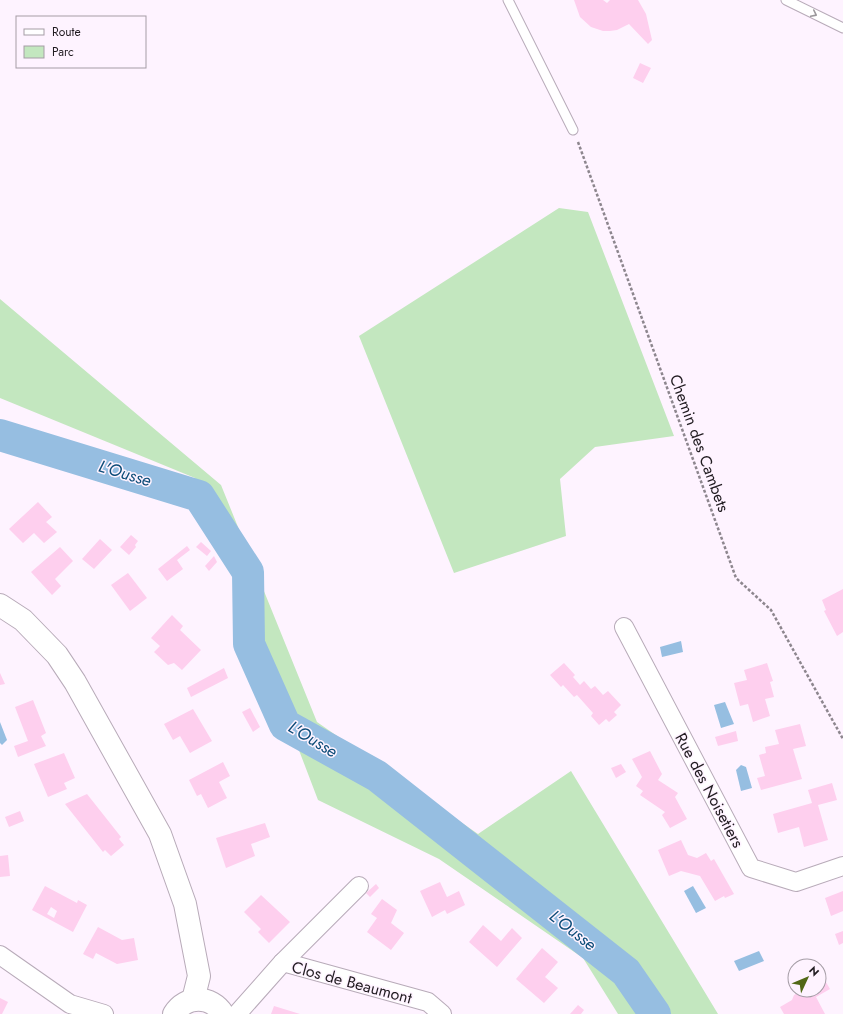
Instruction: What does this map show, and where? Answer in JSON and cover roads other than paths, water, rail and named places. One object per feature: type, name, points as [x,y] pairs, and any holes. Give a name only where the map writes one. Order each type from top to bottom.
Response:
[{"type":"street","points":[[0,605],[23,620],[57,655],[75,682],[160,834],[185,904],[188,919],[199,976],[193,1000]]},
{"type":"street","name":"Rue des Noisetiers","points":[[624,627],[751,868],[796,882],[843,866]]},
{"type":"street","points":[[237,1014],[283,962],[359,886]]},
{"type":"street","points":[[0,955],[65,1009],[104,1014]]},
{"type":"street","name":"Clos de Beaumont","points":[[283,962],[428,1002],[442,1014]]},
{"type":"street","points":[[174,1014],[184,1003],[193,1000],[212,1002],[223,1014]]},
{"type":"lane","points":[[508,0],[575,135]]},
{"type":"lane","points":[[786,0],[843,28]]},
{"type":"water","points":[[681,641],[683,652],[662,657],[660,647]]},
{"type":"water","points":[[725,702],[734,724],[721,728],[714,705]]},
{"type":"water","points":[[0,722],[7,740],[2,745],[0,743]]},
{"type":"water","points":[[741,765],[746,767],[752,788],[741,791],[736,770]]},
{"type":"water","points":[[693,886],[706,908],[696,913],[684,891]]},
{"type":"water","points":[[759,951],[764,961],[739,971],[734,961]]},
{"type":"waterway","name":"L'Ousse","points":[[0,435],[199,496],[248,572],[249,644],[285,725],[377,776],[626,972],[655,1014]]}]
